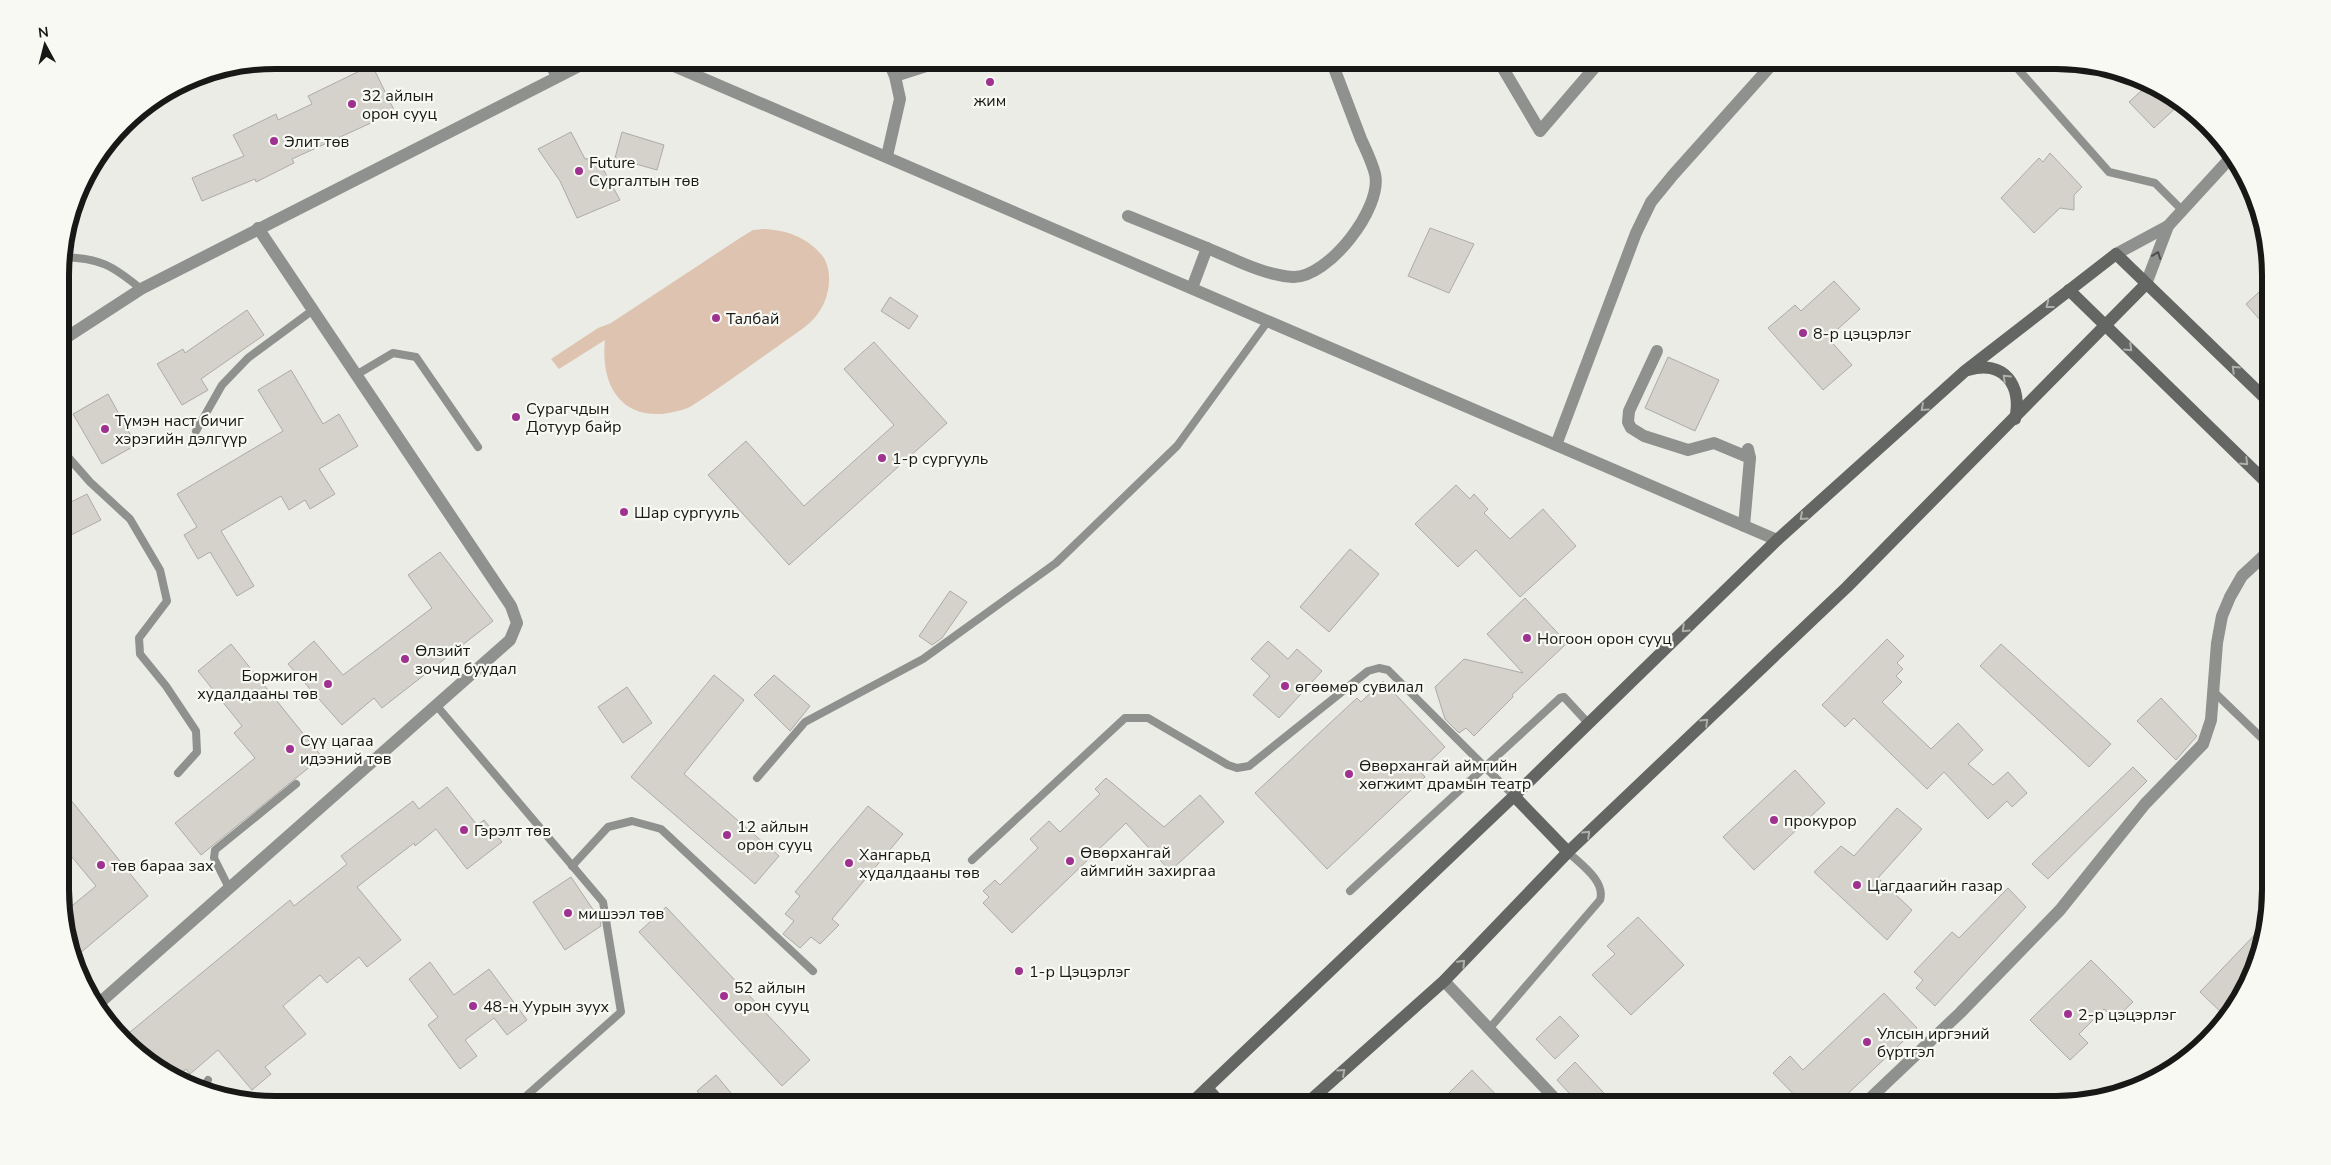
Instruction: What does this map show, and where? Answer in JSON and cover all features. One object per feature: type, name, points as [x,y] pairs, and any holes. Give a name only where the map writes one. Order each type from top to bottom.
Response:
[{"type":"main road","points":[[1199,1096],[1514,796],[1777,540],[1965,371],[2116,254],[2262,391]]},
{"type":"main road","points":[[1315,1096],[1444,981],[1568,852],[1847,587],[2015,419],[2146,284]]},
{"type":"main road","points":[[2069,290],[2262,478]]},
{"type":"main road","points":[[1965,371],[1979,366],[1995,369],[2007,377],[2016,390],[2019,404],[2015,419]]},
{"type":"main road","points":[[1514,796],[1568,852]]},
{"type":"main road","points":[[1207,1088],[1214,1096]]},
{"type":"street","points":[[69,336],[141,289],[573,69]]},
{"type":"street","points":[[681,69],[1777,540]]},
{"type":"street","points":[[886,156],[900,99],[892,69]]},
{"type":"street","points":[[895,76],[917,69]]},
{"type":"street","points":[[1128,216],[1262,271],[1295,277],[1319,268],[1351,239],[1361,224],[1371,203],[1376,176],[1335,69]]},
{"type":"street","points":[[1503,69],[1540,131],[1593,69]]},
{"type":"street","points":[[1556,445],[1636,234],[1651,202],[1768,69]]},
{"type":"street","points":[[2146,284],[2168,226],[2228,160]]},
{"type":"street","points":[[2116,254],[2168,226]]},
{"type":"street","points":[[101,1002],[510,640],[517,623],[511,606],[258,228]]},
{"type":"street","points":[[1192,288],[1207,248]]},
{"type":"street","points":[[1657,351],[1629,411],[1628,422],[1631,428],[1644,436],[1683,449],[1697,449],[1714,442],[1749,453],[1744,526]]},
{"type":"street","points":[[1872,1096],[1960,1013],[2060,910],[2145,804],[2203,744],[2211,720],[2216,643],[2222,616],[2242,576],[2262,557]]},
{"type":"street","points":[[1444,981],[1552,1096]]},
{"type":"lane","points":[[551,69],[555,78]]},
{"type":"lane","points":[[2018,69],[2109,172],[2155,183],[2182,210]]},
{"type":"lane","points":[[70,257],[87,258],[115,267],[141,289]]},
{"type":"lane","points":[[196,431],[222,384],[248,358],[313,310]]},
{"type":"lane","points":[[757,778],[805,722],[923,659],[1056,564],[1177,446],[1268,321]]},
{"type":"lane","points":[[356,375],[394,352],[416,357],[478,447]]},
{"type":"lane","points":[[69,458],[90,482],[130,519],[160,570],[167,601],[139,638],[140,654],[166,686],[196,731],[197,752],[178,773]]},
{"type":"lane","points":[[972,860],[1125,718],[1148,718],[1228,765],[1237,768],[1249,766],[1368,671],[1379,668],[1388,670],[1514,796]]},
{"type":"lane","points":[[2214,692],[2262,738]]},
{"type":"lane","points":[[1350,891],[1560,698],[1564,697],[1588,724]]},
{"type":"lane","points":[[436,705],[603,902],[621,1012],[526,1096]]},
{"type":"lane","points":[[229,888],[214,858],[215,850],[296,784]]},
{"type":"lane","points":[[572,866],[608,827],[632,821],[661,829],[813,971]]},
{"type":"lane","points":[[1489,1029],[1600,900],[1602,893],[1600,884],[1568,852]]},
{"type":"lane","points":[[205,1084],[208,1080]]},
{"type":"shaded area","name":"Талбай","points":[[764,229],[788,233],[802,239],[821,254],[828,267],[829,275],[826,299],[816,317],[807,325],[690,407],[670,413],[652,414],[637,411],[624,403],[614,392],[608,378],[605,360],[605,340],[559,369],[551,359],[598,328],[611,323],[743,236],[753,230]]},
{"type":"building","points":[[364,69],[374,69],[395,112],[292,159],[294,163],[256,182],[255,179],[202,201],[192,178],[244,156],[233,135],[276,114],[278,120],[312,104],[308,96]]},
{"type":"building","points":[[2144,88],[2177,107],[2154,128],[2129,102]]},
{"type":"building","name":"Future Сургалтын төв","points":[[571,132],[585,159],[597,158],[620,200],[577,218],[560,181],[538,149]]},
{"type":"building","points":[[622,132],[664,145],[657,170],[615,158]]},
{"type":"building","points":[[2050,153],[2082,187],[2074,195],[2074,210],[2060,208],[2034,233],[2001,198],[2039,158],[2043,162]]},
{"type":"building","points":[[1430,228],[1474,244],[1449,293],[1408,276]]},
{"type":"building","name":"8-р цэцэрлэг","points":[[1834,281],[1860,309],[1828,338],[1852,365],[1823,390],[1768,328],[1795,305],[1801,311]]},
{"type":"building","points":[[2262,289],[2262,322],[2246,304]]},
{"type":"building","points":[[890,297],[918,316],[909,329],[881,311]]},
{"type":"building","points":[[247,310],[264,335],[201,379],[208,390],[182,405],[157,364],[183,349],[185,353]]},
{"type":"building","name":"1-р сургууль","points":[[874,342],[947,423],[789,565],[708,475],[746,441],[804,506],[894,425],[844,369]]},
{"type":"building","points":[[1668,357],[1719,380],[1695,431],[1645,408]]},
{"type":"building","points":[[291,370],[323,424],[339,414],[358,446],[319,469],[335,494],[310,509],[305,500],[289,510],[281,496],[221,531],[254,586],[237,596],[210,552],[198,559],[184,535],[197,527],[177,494],[283,431],[258,390]]},
{"type":"building","name":"Түмэн наст бичиг хэрэгийн дэлгүүр","points":[[108,394],[136,445],[102,464],[73,414]]},
{"type":"building","points":[[1456,485],[1470,499],[1474,494],[1488,509],[1484,513],[1510,539],[1543,509],[1576,546],[1520,597],[1476,550],[1458,567],[1415,524]]},
{"type":"building","points":[[87,494],[101,520],[69,536],[69,503]]},
{"type":"building","points":[[1350,549],[1379,574],[1329,632],[1300,607]]},
{"type":"building","points":[[440,552],[493,621],[382,708],[374,698],[342,725],[288,664],[314,641],[343,675],[432,608],[408,575]]},
{"type":"building","points":[[950,591],[967,602],[942,638],[932,645],[919,636]]},
{"type":"building","points":[[1525,598],[1567,643],[1512,695],[1513,697],[1474,736],[1466,728],[1459,733],[1445,719],[1435,687],[1464,659],[1523,673],[1487,634]]},
{"type":"building","points":[[1887,639],[1904,656],[1897,663],[1903,669],[1896,676],[1902,682],[1882,702],[1931,749],[1958,723],[1983,750],[1968,764],[1993,785],[2008,772],[2027,793],[2012,807],[2007,801],[1988,819],[1944,772],[1927,789],[1854,718],[1845,727],[1822,705]]},
{"type":"building","name":"өгөөмөр сувилал","points":[[1268,641],[1288,659],[1297,649],[1322,671],[1279,718],[1253,695],[1270,676],[1251,659]]},
{"type":"building","name":"Сүү цагаа идээний төв","points":[[231,644],[322,757],[201,855],[175,823],[255,758],[234,733],[242,726],[198,671]]},
{"type":"building","points":[[2001,644],[2111,744],[2089,767],[1980,666]]},
{"type":"building","points":[[714,675],[744,700],[684,774],[779,856],[755,884],[631,777]]},
{"type":"building","points":[[774,675],[810,706],[790,731],[754,695]]},
{"type":"building","name":"Өвөрхангай аймгийн хөгжимт драмын театр","points":[[1383,681],[1445,747],[1420,771],[1425,777],[1327,869],[1255,793],[1357,698],[1361,702]]},
{"type":"building","points":[[627,687],[652,723],[623,743],[598,707]]},
{"type":"building","points":[[2161,698],[2197,736],[2176,760],[2137,721]]},
{"type":"building","points":[[2133,767],[2147,781],[2048,879],[2032,864]]},
{"type":"building","name":"прокурор","points":[[1795,770],[1825,803],[1754,870],[1723,837]]},
{"type":"building","name":"Өвөрхангай аймгийн захиргаа","points":[[1106,778],[1164,827],[1200,795],[1224,822],[1170,871],[1126,823],[1012,933],[983,903],[989,897],[983,891],[995,880],[1000,885],[1038,848],[1030,839],[1049,821],[1060,832],[1100,794],[1095,789]]},
{"type":"building","points":[[447,787],[477,825],[484,820],[502,842],[467,869],[436,829],[415,846],[414,843],[357,887],[401,940],[367,967],[359,957],[327,983],[320,975],[283,1006],[306,1034],[265,1067],[271,1074],[252,1090],[218,1050],[190,1074],[186,1069],[180,1074],[149,1054],[127,1034],[290,900],[294,906],[347,864],[341,856],[413,801],[419,809]]},
{"type":"building","name":"төв бараа зах","points":[[69,798],[148,896],[79,954],[70,908],[96,886],[69,853]]},
{"type":"building","name":"Хангарьд худалдааны төв","points":[[868,806],[903,834],[832,919],[839,925],[820,944],[811,937],[800,948],[783,934],[794,921],[785,914],[800,896],[795,892]]},
{"type":"building","points":[[1897,808],[1922,829],[1878,878],[1912,910],[1887,940],[1814,872],[1841,846],[1854,856]]},
{"type":"building","name":"мишээл төв","points":[[571,877],[600,920],[601,926],[565,950],[533,902]]},
{"type":"building","points":[[2008,888],[2026,907],[1935,1006],[1916,988],[1923,980],[1914,972],[1952,932],[1959,938]]},
{"type":"building","name":"52 айлын орон сууц","points":[[666,907],[810,1060],[782,1086],[639,932]]},
{"type":"building","points":[[1638,917],[1684,965],[1631,1015],[1592,975],[1615,954],[1607,946]]},
{"type":"building","points":[[2258,931],[2247,969],[2235,994],[2222,1013],[2200,992]]},
{"type":"building","name":"2-р цэцэрлэг","points":[[2091,960],[2133,1002],[2115,1019],[2104,1009],[2079,1034],[2088,1043],[2070,1060],[2030,1020]]},
{"type":"building","name":"48-н Уурын зуух","points":[[430,962],[454,995],[489,969],[527,1020],[507,1035],[494,1018],[465,1040],[477,1056],[460,1069],[428,1025],[438,1017],[409,979]]},
{"type":"building","name":"Улсын иргэний бүртгэл","points":[[1884,993],[1917,1028],[1845,1096],[1795,1096],[1773,1073],[1790,1056],[1803,1070]]},
{"type":"building","points":[[1560,1016],[1579,1036],[1555,1059],[1536,1039]]},
{"type":"building","points":[[1575,1062],[1607,1096],[1572,1096],[1557,1080]]},
{"type":"building","points":[[1472,1070],[1497,1096],[1446,1096]]},
{"type":"building","points":[[716,1075],[734,1096],[701,1096],[697,1091]]},
{"type":"place","name":"жим","points":[[990,82]]},
{"type":"place","name":"32 айлын орон сууц","points":[[352,104]]},
{"type":"place","name":"Элит төв","points":[[274,141]]},
{"type":"place","name":"Future Сургалтын төв","points":[[579,171]]},
{"type":"place","name":"Талбай","points":[[716,318]]},
{"type":"place","name":"8-р цэцэрлэг","points":[[1803,333]]},
{"type":"place","name":"Сурагчдын Дотуур байр","points":[[516,417]]},
{"type":"place","name":"Түмэн наст бичиг хэрэгийн дэлгүүр","points":[[105,429]]},
{"type":"place","name":"1-р сургууль","points":[[882,458]]},
{"type":"place","name":"Шар сургууль","points":[[624,512]]},
{"type":"place","name":"Ногоон орон сууц","points":[[1527,638]]},
{"type":"place","name":"Өлзийт зочид буудал","points":[[405,659]]},
{"type":"place","name":"Боржигон худалдааны төв","points":[[328,684]]},
{"type":"place","name":"өгөөмөр сувилал","points":[[1285,686]]},
{"type":"place","name":"Сүү цагаа идээний төв","points":[[290,749]]},
{"type":"place","name":"Өвөрхангай аймгийн хөгжимт драмын театр","points":[[1349,774]]},
{"type":"place","name":"прокурор","points":[[1774,820]]},
{"type":"place","name":"Гэрэлт төв","points":[[464,830]]},
{"type":"place","name":"12 айлын орон сууц","points":[[727,835]]},
{"type":"place","name":"Өвөрхангай аймгийн захиргаа","points":[[1070,861]]},
{"type":"place","name":"Хангарьд худалдааны төв","points":[[849,863]]},
{"type":"place","name":"төв бараа зах","points":[[101,865]]},
{"type":"place","name":"Цагдаагийн газар","points":[[1857,885]]},
{"type":"place","name":"мишээл төв","points":[[568,913]]},
{"type":"place","name":"1-р Цэцэрлэг","points":[[1019,971]]},
{"type":"place","name":"52 айлын орон сууц","points":[[724,996]]},
{"type":"place","name":"48-н Уурын зуух","points":[[473,1006]]},
{"type":"place","name":"2-р цэцэрлэг","points":[[2068,1014]]},
{"type":"place","name":"Улсын иргэний бүртгэл","points":[[1867,1042]]}]
